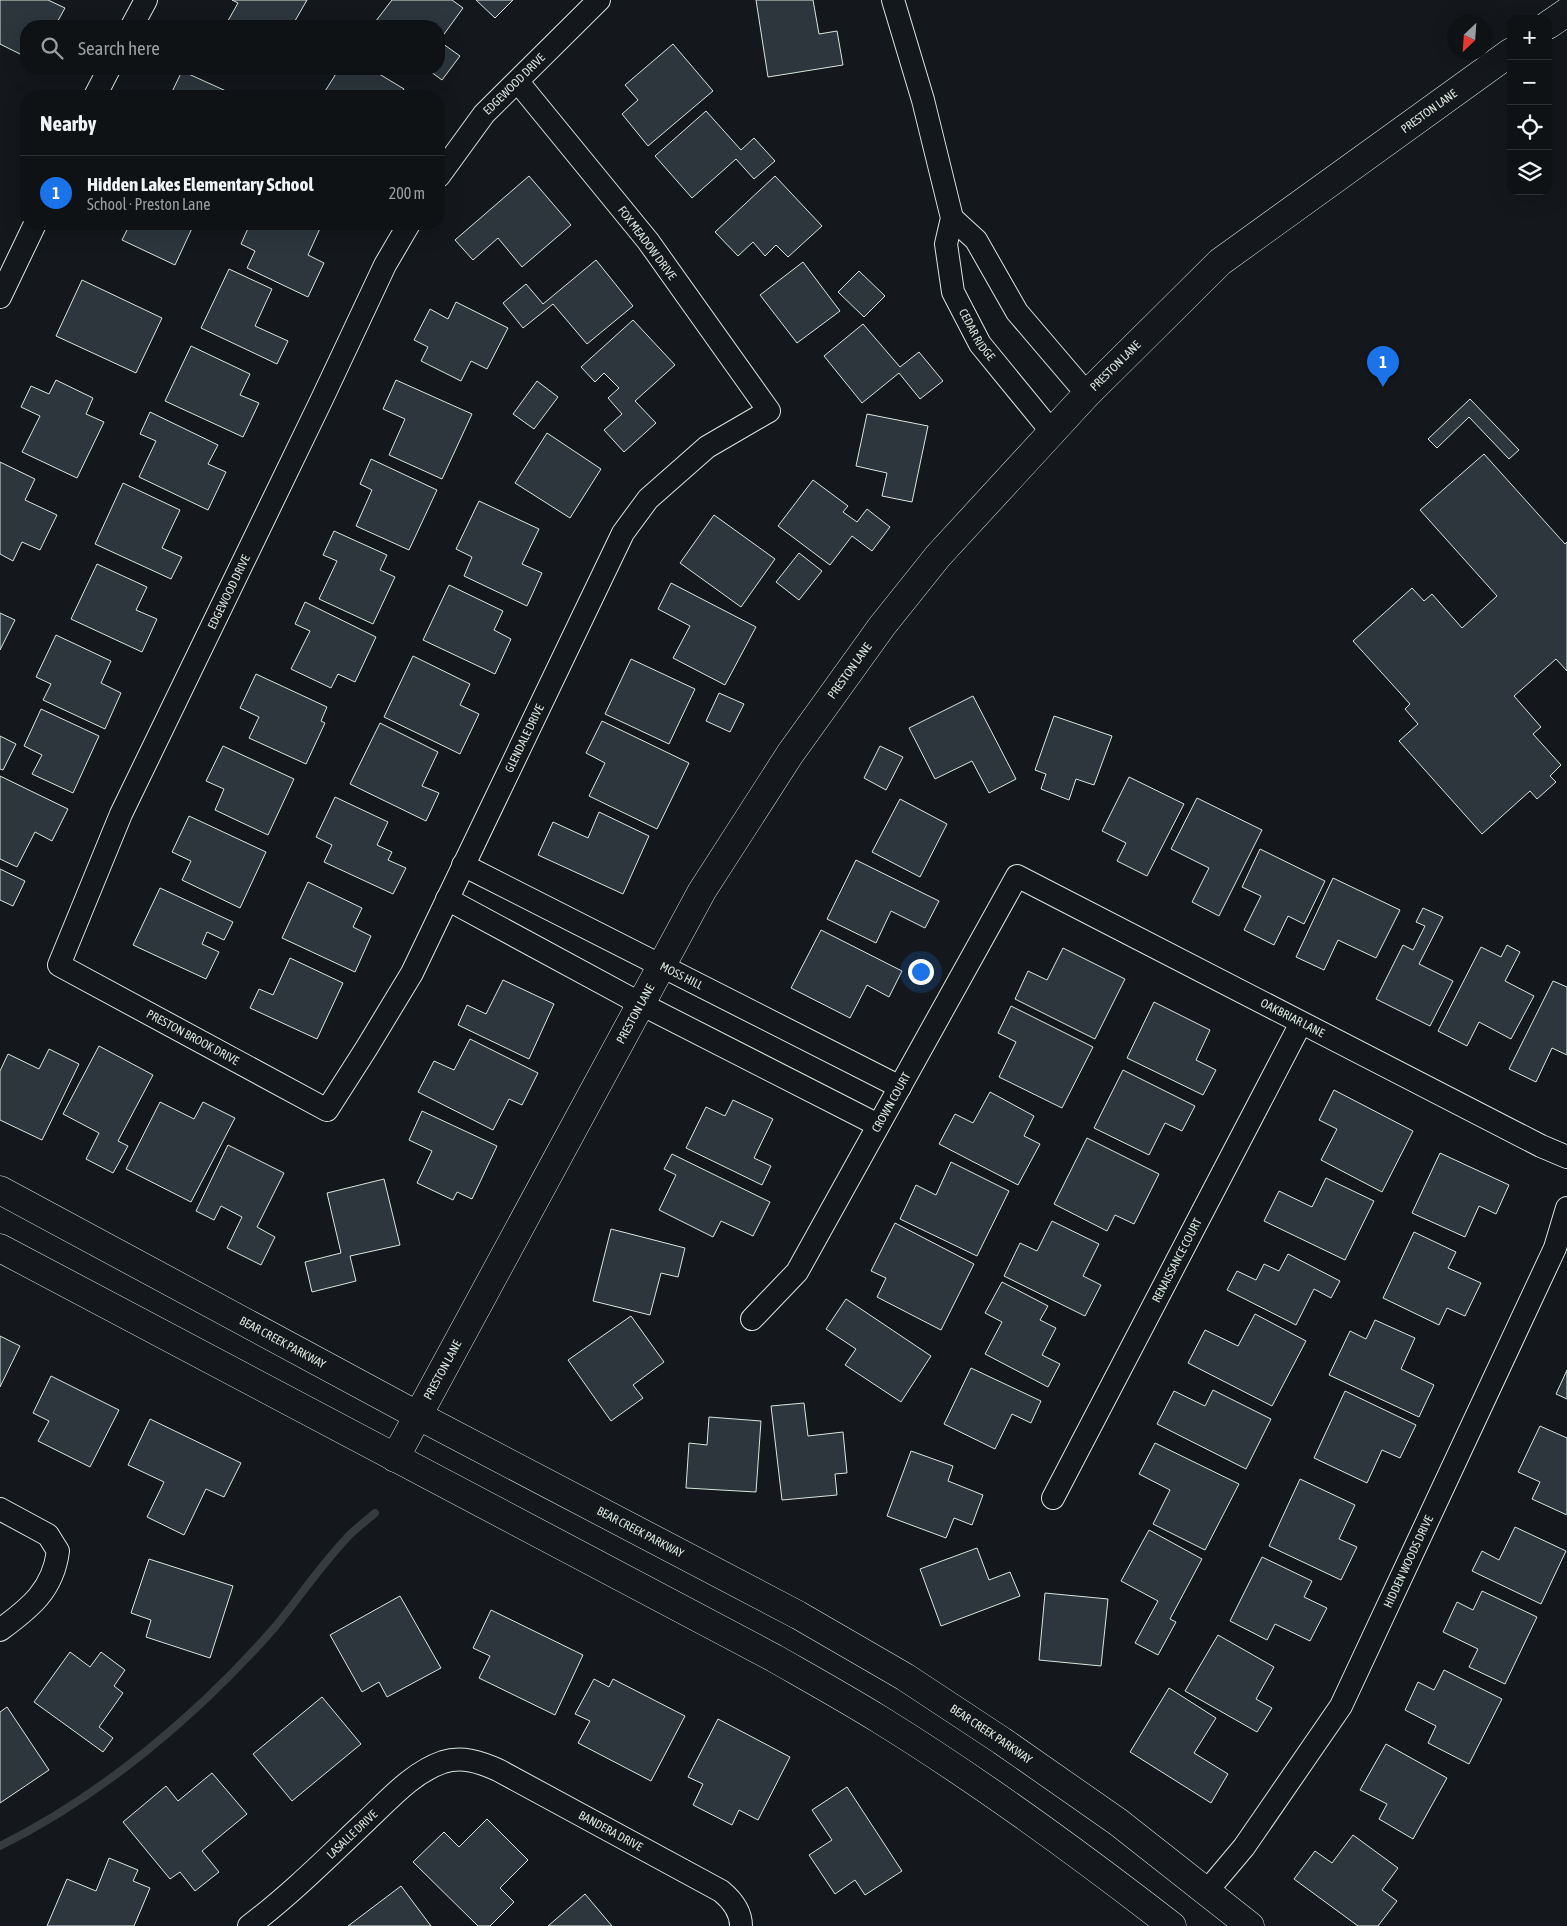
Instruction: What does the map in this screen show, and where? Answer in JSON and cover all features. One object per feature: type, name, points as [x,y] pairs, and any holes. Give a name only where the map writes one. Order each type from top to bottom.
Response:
[{"type":"main road","points":[[1552,23],[1567,12]]},
{"type":"main road","name":"PRESTON LANE","points":[[395,1458],[702,891],[790,754],[882,626],[938,556],[1087,394],[1220,262],[1507,55]]},
{"type":"main road","name":"BEAR CREEK PARKWAY","points":[[0,1190],[417,1415],[798,1615],[905,1677],[1118,1822],[1250,1926]]},
{"type":"main road","points":[[0,1248],[774,1658],[879,1719],[974,1782],[1089,1862],[1172,1926]]},
{"type":"street","points":[[135,20],[146,0]]},
{"type":"street","name":"EDGEWOOD DRIVE","points":[[445,168],[484,114],[599,0]]},
{"type":"street","name":"CEDAR RIDGE","points":[[893,0],[923,100],[952,218],[946,244],[953,292],[980,344],[1052,432]]},
{"type":"street","points":[[98,90],[106,75]]},
{"type":"street","name":"FOX MEADOW DRIVE","points":[[518,82],[648,242],[769,411]]},
{"type":"street","points":[[952,218],[976,240],[1017,312],[1087,394]]},
{"type":"street","points":[[0,297],[32,230]]},
{"type":"street","name":"EDGEWOOD DRIVE","points":[[59,965],[121,814],[318,408],[385,265],[405,230]]},
{"type":"street","name":"GLENDALE DRIVE","points":[[327,1110],[412,973],[623,533],[648,499],[707,446],[769,411]]},
{"type":"street","name":"MOSS HILL","points":[[463,864],[900,1087]]},
{"type":"street","name":"OAKBRIAR LANE","points":[[1017,876],[1541,1146],[1567,1157]]},
{"type":"street","name":"CROWN COURT","points":[[752,1319],[797,1272],[1017,876]]},
{"type":"street","points":[[446,900],[641,1004],[878,1125]]},
{"type":"street","name":"PRESTON BROOK DRIVE","points":[[59,965],[327,1110]]},
{"type":"street","name":"RENAISSANCE COURT","points":[[1053,1498],[1301,1022]]},
{"type":"street","name":"HIDDEN WOODS DRIVE","points":[[1206,1891],[1244,1848],[1341,1706],[1555,1248],[1567,1208]]},
{"type":"street","points":[[0,1509],[48,1535],[58,1551],[54,1574],[43,1593],[19,1616],[0,1630]]},
{"type":"street","name":"BANDERA DRIVE","points":[[462,1759],[479,1762],[498,1770],[721,1891],[733,1901],[741,1925]]},
{"type":"street","name":"LASALLE DRIVE","points":[[249,1926],[277,1904],[426,1768],[445,1761],[462,1759]]},
{"type":"building","points":[[0,0],[48,0],[65,8],[58,20],[20,20],[20,54],[0,44]]},
{"type":"building","points":[[232,0],[307,0],[295,20],[228,20],[238,3]]},
{"type":"building","points":[[392,0],[452,0],[463,8],[445,33],[445,20],[377,20]]},
{"type":"building","points":[[476,0],[513,0],[495,18]]},
{"type":"building","points":[[756,0],[813,0],[819,34],[837,31],[843,65],[768,77]]},
{"type":"building","points":[[673,44],[713,91],[648,146],[622,114],[638,100],[625,85]]},
{"type":"building","points":[[445,45],[460,56],[442,80],[435,75],[445,75]]},
{"type":"building","points":[[180,75],[191,75],[224,90],[173,90]]},
{"type":"building","points":[[335,75],[381,75],[404,89],[403,90],[326,90]]},
{"type":"building","points":[[706,111],[741,150],[754,138],[775,161],[754,179],[736,159],[692,198],[655,156]]},
{"type":"building","points":[[529,176],[571,225],[522,267],[498,238],[473,260],[455,240]]},
{"type":"building","points":[[775,176],[822,226],[788,257],[776,245],[765,256],[753,242],[738,256],[715,232]]},
{"type":"building","points":[[127,230],[191,230],[175,265],[122,240]]},
{"type":"building","points":[[247,230],[319,230],[308,255],[324,263],[308,297],[247,268],[255,251],[241,244]]},
{"type":"building","points":[[596,260],[633,306],[587,344],[553,304],[523,328],[503,303],[526,284],[543,304]]},
{"type":"building","points":[[803,262],[840,311],[797,343],[760,295]]},
{"type":"building","points":[[229,269],[272,289],[255,326],[288,341],[277,364],[201,328]]},
{"type":"building","points":[[859,271],[885,296],[864,317],[838,292]]},
{"type":"building","points":[[82,280],[162,318],[136,373],[56,336]]},
{"type":"building","points":[[456,302],[508,328],[487,369],[471,361],[461,381],[421,361],[428,347],[414,340],[430,309],[448,319]]},
{"type":"building","points":[[633,320],[675,365],[635,401],[656,423],[624,452],[604,430],[622,414],[608,398],[619,388],[604,373],[595,382],[581,367]]},
{"type":"building","points":[[863,324],[900,367],[919,352],[943,381],[920,399],[899,373],[862,403],[824,356]]},
{"type":"building","points":[[191,346],[250,374],[240,395],[259,403],[243,437],[165,401]]},
{"type":"building","points":[[56,380],[93,398],[86,414],[104,422],[77,478],[22,452],[40,416],[21,407],[31,386],[49,394]]},
{"type":"building","points":[[396,380],[472,414],[442,479],[389,455],[405,419],[383,409]]},
{"type":"building","points":[[537,381],[558,397],[534,429],[513,414]]},
{"type":"building","points":[[1470,399],[1519,450],[1509,459],[1469,417],[1437,448],[1428,439]]},
{"type":"building","points":[[150,412],[218,445],[208,464],[226,472],[208,510],[139,477],[156,441],[140,434]]},
{"type":"building","points":[[867,414],[928,426],[912,502],[882,496],[887,473],[856,466]]},
{"type":"building","points":[[547,433],[601,469],[570,518],[515,483]]},
{"type":"building","points":[[1484,454],[1565,544],[1567,542],[1567,671],[1556,659],[1514,696],[1541,727],[1533,734],[1561,765],[1550,776],[1556,782],[1537,799],[1530,791],[1482,834],[1399,741],[1418,724],[1405,709],[1410,704],[1353,641],[1412,588],[1424,601],[1432,594],[1462,628],[1497,596],[1420,510]]},
{"type":"building","points":[[371,459],[437,490],[409,550],[356,526],[372,490],[360,484]]},
{"type":"building","points":[[0,462],[35,479],[25,500],[57,515],[40,550],[22,542],[13,561],[0,554]]},
{"type":"building","points":[[813,480],[848,506],[843,512],[857,522],[867,509],[890,527],[872,551],[852,536],[830,565],[778,526]]},
{"type":"building","points":[[123,483],[180,510],[162,548],[182,557],[171,579],[95,544]]},
{"type":"building","points":[[479,501],[539,529],[522,564],[542,573],[527,606],[464,576],[472,557],[456,549]]},
{"type":"building","points":[[714,515],[775,559],[741,607],[680,563]]},
{"type":"building","points":[[334,531],[387,555],[380,570],[395,577],[373,624],[319,599],[337,561],[323,555]]},
{"type":"building","points":[[799,553],[822,571],[799,600],[776,582]]},
{"type":"building","points":[[97,564],[147,587],[136,610],[157,619],[142,652],[71,619]]},
{"type":"building","points":[[671,583],[756,627],[725,685],[673,658],[690,626],[658,609]]},
{"type":"building","points":[[449,585],[503,611],[494,630],[511,639],[495,674],[423,640]]},
{"type":"building","points":[[305,602],[376,637],[355,682],[338,674],[331,688],[291,669],[310,631],[295,624]]},
{"type":"building","points":[[0,613],[15,620],[0,650]]},
{"type":"building","points":[[56,635],[111,661],[101,683],[121,693],[105,729],[43,700],[51,684],[36,677]]},
{"type":"building","points":[[413,656],[470,684],[460,705],[479,714],[460,754],[384,717]]},
{"type":"building","points":[[631,659],[695,689],[669,744],[605,714]]},
{"type":"building","points":[[256,674],[327,707],[321,721],[325,723],[306,764],[249,738],[259,717],[240,708]]},
{"type":"building","points":[[719,693],[744,704],[730,732],[706,721]]},
{"type":"building","points":[[973,696],[1016,779],[989,793],[972,761],[935,779],[909,728]]},
{"type":"building","points":[[41,709],[99,736],[73,793],[32,774],[42,755],[24,746]]},
{"type":"building","points":[[1054,716],[1112,736],[1094,785],[1076,779],[1069,800],[1041,789],[1046,774],[1035,770]]},
{"type":"building","points":[[602,721],[689,763],[657,829],[589,796],[605,763],[586,753]]},
{"type":"building","points":[[380,723],[438,752],[422,786],[439,793],[426,821],[350,784]]},
{"type":"building","points":[[0,736],[16,744],[3,770],[0,769]]},
{"type":"building","points":[[223,746],[294,779],[268,835],[215,810],[224,789],[206,781]]},
{"type":"building","points":[[880,746],[903,757],[886,790],[864,778]]},
{"type":"building","points":[[0,776],[68,809],[52,841],[35,832],[17,867],[0,859]]},
{"type":"building","points":[[1129,777],[1184,804],[1147,876],[1117,861],[1126,843],[1102,831]]},
{"type":"building","points":[[335,797],[388,822],[377,845],[392,852],[388,860],[406,868],[393,894],[324,862],[332,845],[316,837]]},
{"type":"building","points":[[1197,798],[1262,830],[1219,916],[1192,902],[1209,868],[1171,849]]},
{"type":"building","points":[[900,799],[947,824],[920,877],[872,852]]},
{"type":"building","points":[[599,812],[649,836],[623,894],[538,855],[553,822],[588,838]]},
{"type":"building","points":[[189,816],[266,852],[240,908],[182,880],[191,861],[172,852]]},
{"type":"building","points":[[1260,849],[1325,881],[1304,924],[1288,916],[1274,945],[1244,930],[1261,896],[1242,887]]},
{"type":"building","points":[[856,860],[939,901],[925,928],[891,911],[876,943],[827,919]]},
{"type":"building","points":[[0,869],[25,881],[13,906],[0,900]]},
{"type":"building","points":[[1333,878],[1400,910],[1376,958],[1338,940],[1324,970],[1296,957]]},
{"type":"building","points":[[308,882],[362,908],[353,927],[371,936],[355,972],[282,938]]},
{"type":"building","points":[[160,888],[233,922],[224,940],[207,932],[202,944],[219,952],[206,979],[133,945]]},
{"type":"building","points":[[1423,908],[1443,917],[1419,964],[1453,981],[1430,1026],[1376,999],[1403,945],[1413,950],[1425,926],[1416,922]]},
{"type":"building","points":[[821,930],[902,971],[889,997],[867,985],[850,1018],[791,988]]},
{"type":"building","points":[[1507,945],[1520,952],[1505,981],[1534,996],[1511,1039],[1479,1022],[1467,1046],[1438,1031],[1481,947],[1501,957]]},
{"type":"building","points":[[1063,948],[1125,979],[1095,1039],[1015,999],[1028,971],[1047,980]]},
{"type":"building","points":[[290,958],[343,983],[317,1039],[250,1008],[259,989],[273,995]]},
{"type":"building","points":[[503,980],[554,1004],[529,1059],[458,1025],[467,1005],[486,1014]]},
{"type":"building","points":[[1553,981],[1567,987],[1567,1055],[1552,1048],[1536,1082],[1509,1069]]},
{"type":"building","points":[[1154,1002],[1210,1030],[1196,1060],[1216,1070],[1203,1095],[1127,1058]]},
{"type":"building","points":[[1011,1006],[1093,1047],[1062,1108],[999,1077],[1016,1042],[998,1033]]},
{"type":"building","points":[[470,1039],[538,1073],[522,1105],[509,1099],[493,1130],[418,1092],[434,1061],[454,1070]]},
{"type":"building","points":[[99,1046],[153,1075],[118,1141],[128,1146],[113,1173],[86,1159],[99,1133],[63,1114]]},
{"type":"building","points":[[49,1049],[79,1064],[42,1140],[0,1120],[0,1071],[8,1054],[39,1069]]},
{"type":"building","points":[[1123,1070],[1195,1106],[1182,1131],[1165,1123],[1149,1155],[1094,1128]]},
{"type":"building","points":[[1334,1090],[1413,1131],[1382,1192],[1321,1160],[1337,1129],[1319,1120]]},
{"type":"building","points":[[990,1092],[1034,1116],[1024,1136],[1040,1144],[1018,1185],[939,1144],[955,1114],[973,1123]]},
{"type":"building","points":[[733,1100],[773,1119],[754,1158],[771,1166],[762,1185],[686,1148],[706,1107],[725,1116]]},
{"type":"building","points":[[160,1102],[194,1119],[203,1102],[235,1118],[191,1202],[126,1169]]},
{"type":"building","points":[[422,1111],[497,1146],[472,1199],[457,1192],[453,1200],[417,1183],[432,1151],[409,1140]]},
{"type":"building","points":[[1087,1138],[1159,1174],[1134,1224],[1115,1215],[1107,1231],[1054,1204]]},
{"type":"building","points":[[228,1145],[284,1173],[257,1227],[275,1237],[261,1265],[227,1248],[242,1217],[221,1206],[214,1220],[196,1211]]},
{"type":"building","points":[[1440,1153],[1509,1185],[1496,1214],[1479,1206],[1465,1237],[1412,1213]]},
{"type":"building","points":[[672,1154],[770,1202],[753,1236],[721,1221],[713,1237],[659,1210],[676,1175],[664,1169]]},
{"type":"building","points":[[951,1162],[1009,1191],[977,1256],[900,1219],[916,1185],[936,1195]]},
{"type":"building","points":[[1326,1178],[1374,1201],[1345,1260],[1264,1221],[1279,1191],[1312,1207]]},
{"type":"building","points":[[384,1179],[400,1245],[350,1256],[356,1281],[312,1292],[305,1262],[341,1253],[327,1193]]},
{"type":"building","points":[[1052,1221],[1099,1244],[1083,1276],[1101,1285],[1085,1316],[1004,1276],[1020,1243],[1037,1251]]},
{"type":"building","points":[[895,1223],[974,1264],[941,1330],[877,1297],[886,1278],[871,1271]]},
{"type":"building","points":[[611,1229],[685,1248],[678,1277],[661,1273],[650,1315],[593,1301]]},
{"type":"building","points":[[1414,1232],[1456,1252],[1448,1268],[1481,1283],[1465,1316],[1447,1308],[1439,1325],[1383,1298]]},
{"type":"building","points":[[1288,1254],[1340,1281],[1331,1298],[1314,1289],[1296,1325],[1227,1290],[1237,1271],[1256,1280],[1264,1264],[1279,1271]]},
{"type":"building","points":[[1002,1282],[1048,1306],[1040,1320],[1056,1328],[1042,1355],[1060,1364],[1048,1387],[985,1354],[1002,1322],[985,1313]]},
{"type":"building","points":[[846,1299],[931,1356],[901,1402],[845,1365],[856,1349],[826,1329]]},
{"type":"building","points":[[1255,1314],[1306,1341],[1272,1406],[1188,1363],[1205,1330],[1238,1346]]},
{"type":"building","points":[[631,1316],[664,1362],[633,1385],[643,1398],[611,1421],[568,1360]]},
{"type":"building","points":[[1375,1320],[1415,1338],[1401,1369],[1434,1385],[1419,1417],[1329,1375],[1350,1331],[1366,1339]]},
{"type":"building","points":[[0,1336],[20,1346],[0,1387]]},
{"type":"building","points":[[971,1368],[1041,1401],[1031,1423],[1012,1414],[995,1449],[944,1424]]},
{"type":"building","points":[[1567,1370],[1567,1399],[1556,1394]]},
{"type":"building","points":[[51,1376],[119,1410],[90,1467],[38,1441],[49,1421],[33,1413]]},
{"type":"building","points":[[1213,1390],[1271,1419],[1246,1469],[1157,1424],[1174,1391],[1205,1406]]},
{"type":"building","points":[[1345,1391],[1416,1425],[1400,1458],[1382,1450],[1367,1483],[1314,1458]]},
{"type":"building","points":[[804,1403],[808,1436],[843,1432],[847,1473],[835,1474],[837,1495],[782,1500],[771,1406]]},
{"type":"building","points":[[709,1417],[761,1421],[756,1492],[686,1488],[689,1443],[707,1445]]},
{"type":"building","points":[[150,1419],[241,1463],[224,1497],[206,1489],[184,1535],[147,1517],[164,1482],[128,1465]]},
{"type":"building","points":[[1540,1426],[1567,1438],[1567,1515],[1532,1499],[1540,1482],[1518,1472]]},
{"type":"building","points":[[1155,1443],[1239,1484],[1205,1550],[1153,1524],[1170,1490],[1139,1474]]},
{"type":"building","points":[[911,1451],[953,1466],[948,1481],[983,1495],[972,1525],[954,1518],[946,1538],[887,1516]]},
{"type":"building","points":[[1300,1479],[1355,1505],[1339,1539],[1357,1547],[1341,1580],[1269,1546]]},
{"type":"building","points":[[1515,1527],[1566,1551],[1541,1604],[1472,1571],[1482,1551],[1499,1560]]},
{"type":"building","points":[[1149,1530],[1202,1559],[1170,1619],[1176,1622],[1158,1655],[1135,1643],[1158,1601],[1121,1581]]},
{"type":"building","points":[[977,1548],[989,1580],[1010,1572],[1020,1596],[941,1626],[920,1569]]},
{"type":"building","points":[[1262,1557],[1312,1581],[1304,1597],[1327,1608],[1310,1641],[1275,1624],[1267,1640],[1230,1621]]},
{"type":"building","points":[[149,1559],[233,1586],[210,1658],[146,1637],[151,1620],[131,1613]]},
{"type":"building","points":[[1482,1591],[1537,1617],[1505,1684],[1469,1667],[1478,1649],[1443,1632],[1457,1602],[1473,1610]]},
{"type":"building","points":[[1045,1593],[1108,1599],[1101,1666],[1039,1660]]},
{"type":"building","points":[[400,1596],[441,1668],[387,1697],[379,1682],[362,1692],[330,1635]]},
{"type":"building","points":[[491,1610],[583,1655],[555,1715],[479,1678],[490,1656],[473,1648]]},
{"type":"building","points":[[1218,1635],[1274,1667],[1256,1699],[1272,1708],[1257,1732],[1185,1691]]},
{"type":"building","points":[[70,1652],[90,1667],[101,1652],[125,1670],[114,1686],[123,1693],[99,1727],[113,1738],[103,1752],[34,1702]]},
{"type":"building","points":[[1444,1670],[1502,1699],[1469,1764],[1428,1743],[1436,1726],[1405,1710],[1418,1682],[1434,1690]]},
{"type":"building","points":[[594,1679],[609,1687],[613,1679],[685,1716],[651,1781],[578,1743],[590,1721],[575,1714]]},
{"type":"building","points":[[1169,1688],[1216,1718],[1194,1753],[1228,1774],[1211,1803],[1130,1752]]},
{"type":"building","points":[[322,1697],[361,1744],[292,1801],[253,1754]]},
{"type":"building","points":[[7,1707],[49,1770],[0,1803],[0,1712]]},
{"type":"building","points":[[718,1719],[790,1757],[758,1820],[739,1810],[732,1825],[693,1805],[703,1784],[688,1777]]},
{"type":"building","points":[[1386,1744],[1447,1778],[1413,1839],[1379,1819],[1387,1804],[1360,1790]]},
{"type":"building","points":[[212,1773],[247,1814],[202,1851],[219,1872],[195,1891],[180,1872],[170,1879],[123,1822],[166,1786],[178,1801]]},
{"type":"building","points":[[847,1787],[902,1871],[865,1895],[855,1880],[835,1894],[809,1855],[832,1840],[812,1810]]},
{"type":"building","points":[[487,1819],[528,1860],[500,1888],[514,1902],[490,1926],[478,1926],[413,1862],[444,1832],[459,1847]]},
{"type":"building","points":[[1353,1835],[1398,1868],[1382,1890],[1397,1901],[1378,1926],[1358,1926],[1294,1879],[1315,1851],[1332,1863]]},
{"type":"building","points":[[109,1858],[138,1870],[133,1881],[150,1888],[134,1926],[47,1926],[67,1879],[96,1891]]},
{"type":"building","points":[[401,1886],[431,1926],[348,1926]]},
{"type":"building","points":[[585,1894],[612,1926],[548,1926]]},
{"type":"waterway","points":[[0,1846],[76,1802],[148,1750],[182,1721],[246,1659],[275,1627],[335,1551],[351,1533],[375,1513]]},
{"type":"place","name":"Hidden Lakes Elementary School","points":[[1383,387]]}]
